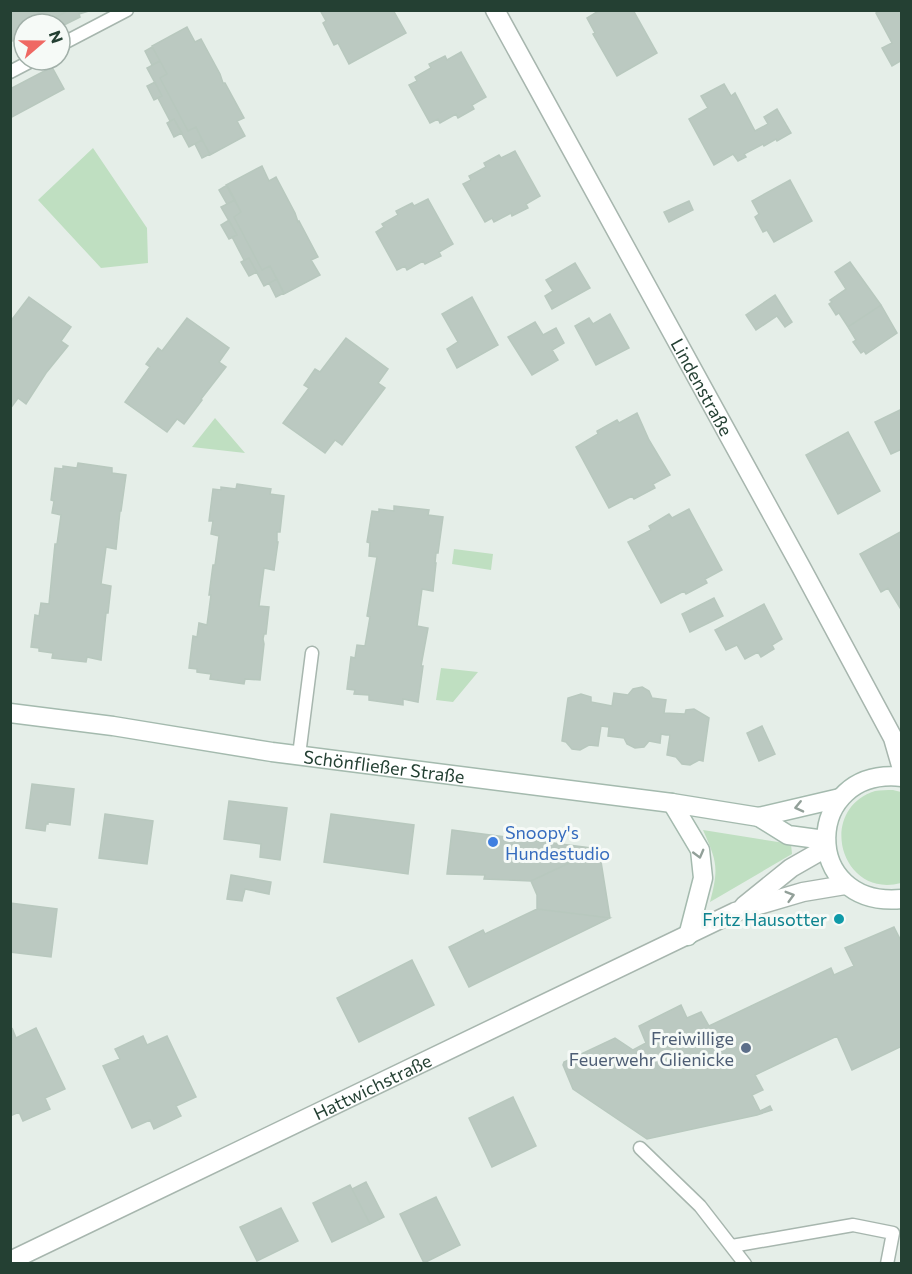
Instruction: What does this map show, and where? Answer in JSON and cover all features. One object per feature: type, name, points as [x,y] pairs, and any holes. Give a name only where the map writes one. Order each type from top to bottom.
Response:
[{"type":"street","name":"Lindenstraße","points":[[495,10],[807,577],[893,738],[902,769]]},
{"type":"street","name":"Schönfließer Straße","points":[[10,713],[113,726],[299,755],[672,803],[759,817],[840,798]]},
{"type":"street","points":[[902,777],[886,775],[868,778],[852,786],[840,798],[830,816],[825,844],[833,870],[845,885],[870,898],[885,901],[902,899]]},
{"type":"street","points":[[672,803],[700,850],[703,878],[688,936]]},
{"type":"street","name":"Schönfließer Straße","points":[[759,817],[788,835],[825,844]]},
{"type":"street","name":"Hattwichstraße","points":[[735,912],[825,844]]},
{"type":"street","name":"Hattwichstraße","points":[[10,1261],[735,912],[803,892],[845,885]]},
{"type":"lane","points":[[72,39],[128,10]]},
{"type":"lane","points":[[299,755],[312,653]]},
{"type":"lane","points":[[640,1148],[700,1206],[746,1263]]},
{"type":"lane","points":[[732,1246],[853,1225],[893,1233],[887,1263]]},
{"type":"green space","points":[[93,148],[147,228],[148,263],[101,268],[38,200]]},
{"type":"green space","points":[[215,418],[245,453],[192,447]]},
{"type":"green space","points":[[454,549],[493,554],[491,570],[452,564]]},
{"type":"green space","points":[[441,668],[478,672],[453,702],[436,700]]},
{"type":"green space","points":[[875,791],[901,792],[901,883],[880,884],[863,878],[851,866],[843,850],[841,833],[846,816],[857,801]]},
{"type":"green space","points":[[703,830],[791,844],[792,854],[710,902],[715,880],[715,865]]},
{"type":"building","points":[[10,10],[69,10],[65,12],[12,12],[12,41]]},
{"type":"building","points":[[92,10],[79,14],[80,17],[72,21],[72,12],[65,12]]},
{"type":"building","points":[[320,10],[393,10],[406,33],[349,64],[338,43],[334,45],[323,23],[326,21]]},
{"type":"building","points":[[600,10],[633,10],[657,53],[617,76],[593,34],[595,33],[587,18]]},
{"type":"building","points":[[881,10],[902,10],[902,60],[892,66],[882,48],[892,43],[876,13]]},
{"type":"building","points":[[187,27],[195,42],[201,39],[244,118],[237,121],[245,136],[210,155],[196,127],[188,131],[160,78],[167,74],[152,46]]},
{"type":"building","points":[[152,47],[160,61],[152,65],[145,51]]},
{"type":"building","points":[[461,52],[486,97],[472,105],[474,109],[458,118],[456,114],[440,123],[438,119],[430,123],[409,85],[417,81],[415,77],[431,68],[429,64],[445,56],[447,60]]},
{"type":"building","points":[[160,61],[167,74],[160,78],[188,131],[196,127],[202,140],[189,147],[174,119],[170,121],[158,98],[162,96],[147,68]]},
{"type":"building","points":[[42,72],[55,72],[64,89],[10,118],[10,89]]},
{"type":"building","points":[[155,82],[162,96],[154,100],[147,86]]},
{"type":"building","points":[[724,84],[731,96],[735,93],[755,131],[768,124],[764,117],[777,109],[791,133],[744,154],[746,157],[738,161],[733,154],[714,165],[689,119],[708,108],[701,96]]},
{"type":"building","points":[[174,119],[182,133],[174,137],[167,123]]},
{"type":"building","points":[[202,140],[210,154],[202,158],[195,144]]},
{"type":"building","points":[[515,151],[540,196],[526,204],[528,208],[512,216],[511,213],[494,222],[492,218],[485,222],[463,184],[471,180],[469,176],[486,167],[484,163],[499,155],[501,158]]},
{"type":"building","points":[[262,166],[269,181],[276,177],[318,257],[311,260],[320,275],[284,294],[270,266],[262,270],[234,217],[241,212],[226,185]]},
{"type":"building","points":[[790,180],[812,221],[774,242],[767,230],[763,232],[755,217],[759,214],[752,201]]},
{"type":"building","points":[[227,185],[235,200],[227,204],[219,190]]},
{"type":"building","points":[[428,199],[453,244],[439,252],[441,256],[425,264],[423,261],[407,270],[405,266],[397,270],[376,232],[384,227],[382,224],[398,215],[396,211],[412,203],[414,206]]},
{"type":"building","points":[[235,200],[241,212],[234,217],[262,270],[270,266],[277,279],[264,286],[249,258],[244,260],[232,237],[237,235],[221,207]]},
{"type":"building","points":[[689,201],[693,210],[669,222],[664,212]]},
{"type":"building","points":[[229,220],[237,235],[229,239],[221,225]]},
{"type":"building","points":[[249,258],[257,272],[249,276],[241,262]]},
{"type":"building","points":[[850,262],[881,305],[848,327],[839,313],[836,315],[829,304],[832,302],[830,300],[846,289],[835,272]]},
{"type":"building","points":[[575,263],[590,288],[552,309],[545,296],[553,291],[546,280]]},
{"type":"building","points":[[277,279],[284,293],[276,297],[269,283]]},
{"type":"building","points":[[775,295],[792,322],[785,327],[777,316],[756,330],[746,315]]},
{"type":"building","points":[[29,297],[71,327],[61,341],[68,346],[46,373],[26,404],[18,398],[10,409],[10,322]]},
{"type":"building","points":[[472,297],[498,345],[457,368],[447,349],[458,342],[442,314]]},
{"type":"building","points":[[881,305],[897,333],[866,354],[864,351],[861,353],[853,342],[856,340],[848,327]]},
{"type":"building","points":[[610,314],[629,348],[596,365],[575,326],[589,318],[593,324]]},
{"type":"building","points":[[187,318],[229,348],[219,362],[226,367],[184,424],[177,419],[167,432],[125,402],[150,367],[146,364],[158,348],[162,351]]},
{"type":"building","points":[[535,322],[543,335],[556,328],[564,343],[552,350],[558,360],[532,375],[508,337]]},
{"type":"building","points":[[346,338],[388,369],[378,383],[385,388],[342,445],[335,440],[325,453],[283,423],[309,388],[304,385],[315,369],[320,372]]},
{"type":"building","points":[[902,409],[902,449],[891,454],[875,422]]},
{"type":"building","points":[[637,413],[649,440],[670,475],[653,484],[655,488],[634,499],[632,496],[609,508],[576,447],[598,434],[597,431],[617,420],[619,423]]},
{"type":"building","points":[[848,432],[880,491],[838,514],[806,455]]},
{"type":"building","points":[[78,463],[112,468],[112,473],[126,475],[116,549],[106,547],[101,584],[111,586],[101,660],[87,657],[86,662],[52,658],[53,653],[31,647],[35,615],[39,616],[41,603],[49,604],[55,544],[57,544],[61,515],[52,513],[54,501],[51,500],[55,468],[63,469],[63,466],[77,468]]},
{"type":"building","points":[[237,484],[271,489],[270,494],[284,496],[280,532],[277,532],[274,570],[264,568],[259,606],[269,607],[266,634],[263,639],[260,680],[245,679],[244,684],[210,679],[211,674],[189,668],[193,636],[197,637],[199,623],[207,625],[213,565],[215,565],[219,536],[211,534],[213,521],[209,521],[213,489],[221,490],[221,487],[236,489]]},
{"type":"building","points":[[394,506],[429,510],[428,515],[443,517],[438,553],[436,553],[433,591],[422,589],[417,626],[428,628],[421,666],[423,666],[418,702],[403,699],[403,705],[369,700],[369,695],[354,694],[355,690],[347,689],[351,657],[355,658],[357,645],[365,646],[370,617],[367,616],[377,557],[369,556],[370,543],[367,542],[372,511],[379,512],[379,509],[394,511]]},
{"type":"building","points":[[689,509],[722,570],[705,579],[707,583],[686,594],[684,591],[661,603],[628,542],[651,530],[649,526],[669,514],[672,518]]},
{"type":"building","points":[[902,531],[902,611],[888,588],[881,592],[860,554]]},
{"type":"building","points":[[714,598],[723,616],[690,632],[682,614]]},
{"type":"building","points":[[764,604],[782,639],[772,645],[774,649],[761,657],[758,652],[745,659],[737,645],[726,650],[715,630]]},
{"type":"building","points":[[642,687],[649,691],[652,698],[666,700],[664,713],[685,714],[686,710],[694,709],[709,718],[703,761],[699,760],[690,765],[682,764],[676,757],[667,755],[670,735],[661,734],[660,743],[649,741],[644,747],[635,748],[627,744],[624,738],[608,736],[609,727],[601,726],[598,746],[589,745],[580,750],[572,749],[562,741],[568,698],[581,694],[591,697],[591,702],[612,706],[614,693],[628,695],[633,689]]},
{"type":"building","points":[[762,726],[775,754],[759,761],[747,733]]},
{"type":"building","points":[[32,784],[74,789],[70,825],[48,822],[45,831],[26,828]]},
{"type":"building","points":[[229,801],[287,808],[280,860],[260,857],[261,844],[224,839]]},
{"type":"building","points":[[105,814],[153,821],[147,864],[99,858]]},
{"type":"building","points":[[331,814],[414,825],[408,874],[324,862]]},
{"type":"building","points":[[452,830],[599,849],[531,881],[484,879],[485,875],[447,874]]},
{"type":"building","points":[[599,849],[610,918],[537,909],[537,895],[531,881]]},
{"type":"building","points":[[231,875],[271,882],[269,894],[245,889],[242,901],[227,899]]},
{"type":"building","points":[[10,903],[57,909],[51,957],[10,952]]},
{"type":"building","points":[[537,909],[610,918],[469,987],[449,947],[483,930],[485,934]]},
{"type":"building","points":[[894,927],[902,943],[902,1046],[852,1070],[837,1036],[755,1075],[763,1090],[752,1095],[760,1111],[770,1106],[772,1110],[647,1139],[573,1089],[563,1065],[564,1062],[615,1038],[633,1050],[646,1043],[639,1026],[681,1005],[687,1018],[701,1012],[709,1026],[831,968],[834,975],[854,966],[845,948]]},
{"type":"building","points":[[412,960],[434,1005],[359,1042],[337,998]]},
{"type":"building","points":[[12,1028],[16,1038],[36,1028],[65,1089],[45,1098],[50,1109],[23,1121],[19,1112],[10,1116]]},
{"type":"building","points":[[143,1036],[147,1045],[167,1036],[196,1097],[176,1106],[181,1116],[154,1129],[150,1120],[132,1128],[103,1066],[120,1059],[115,1049]]},
{"type":"building","points":[[513,1097],[536,1146],[492,1167],[469,1118]]},
{"type":"building","points":[[366,1182],[384,1217],[370,1224],[352,1189]]},
{"type":"building","points":[[350,1185],[370,1224],[332,1242],[313,1203]]},
{"type":"building","points":[[436,1197],[460,1245],[424,1263],[400,1214]]},
{"type":"building","points":[[281,1208],[298,1241],[257,1261],[240,1227]]},
{"type":"place","name":"Snoopy's Hundestudio","points":[[493,842]]},
{"type":"place","name":"Fritz Hausotter","points":[[839,919]]},
{"type":"place","name":"Freiwillige Feuerwehr Glienicke","points":[[746,1048]]}]
